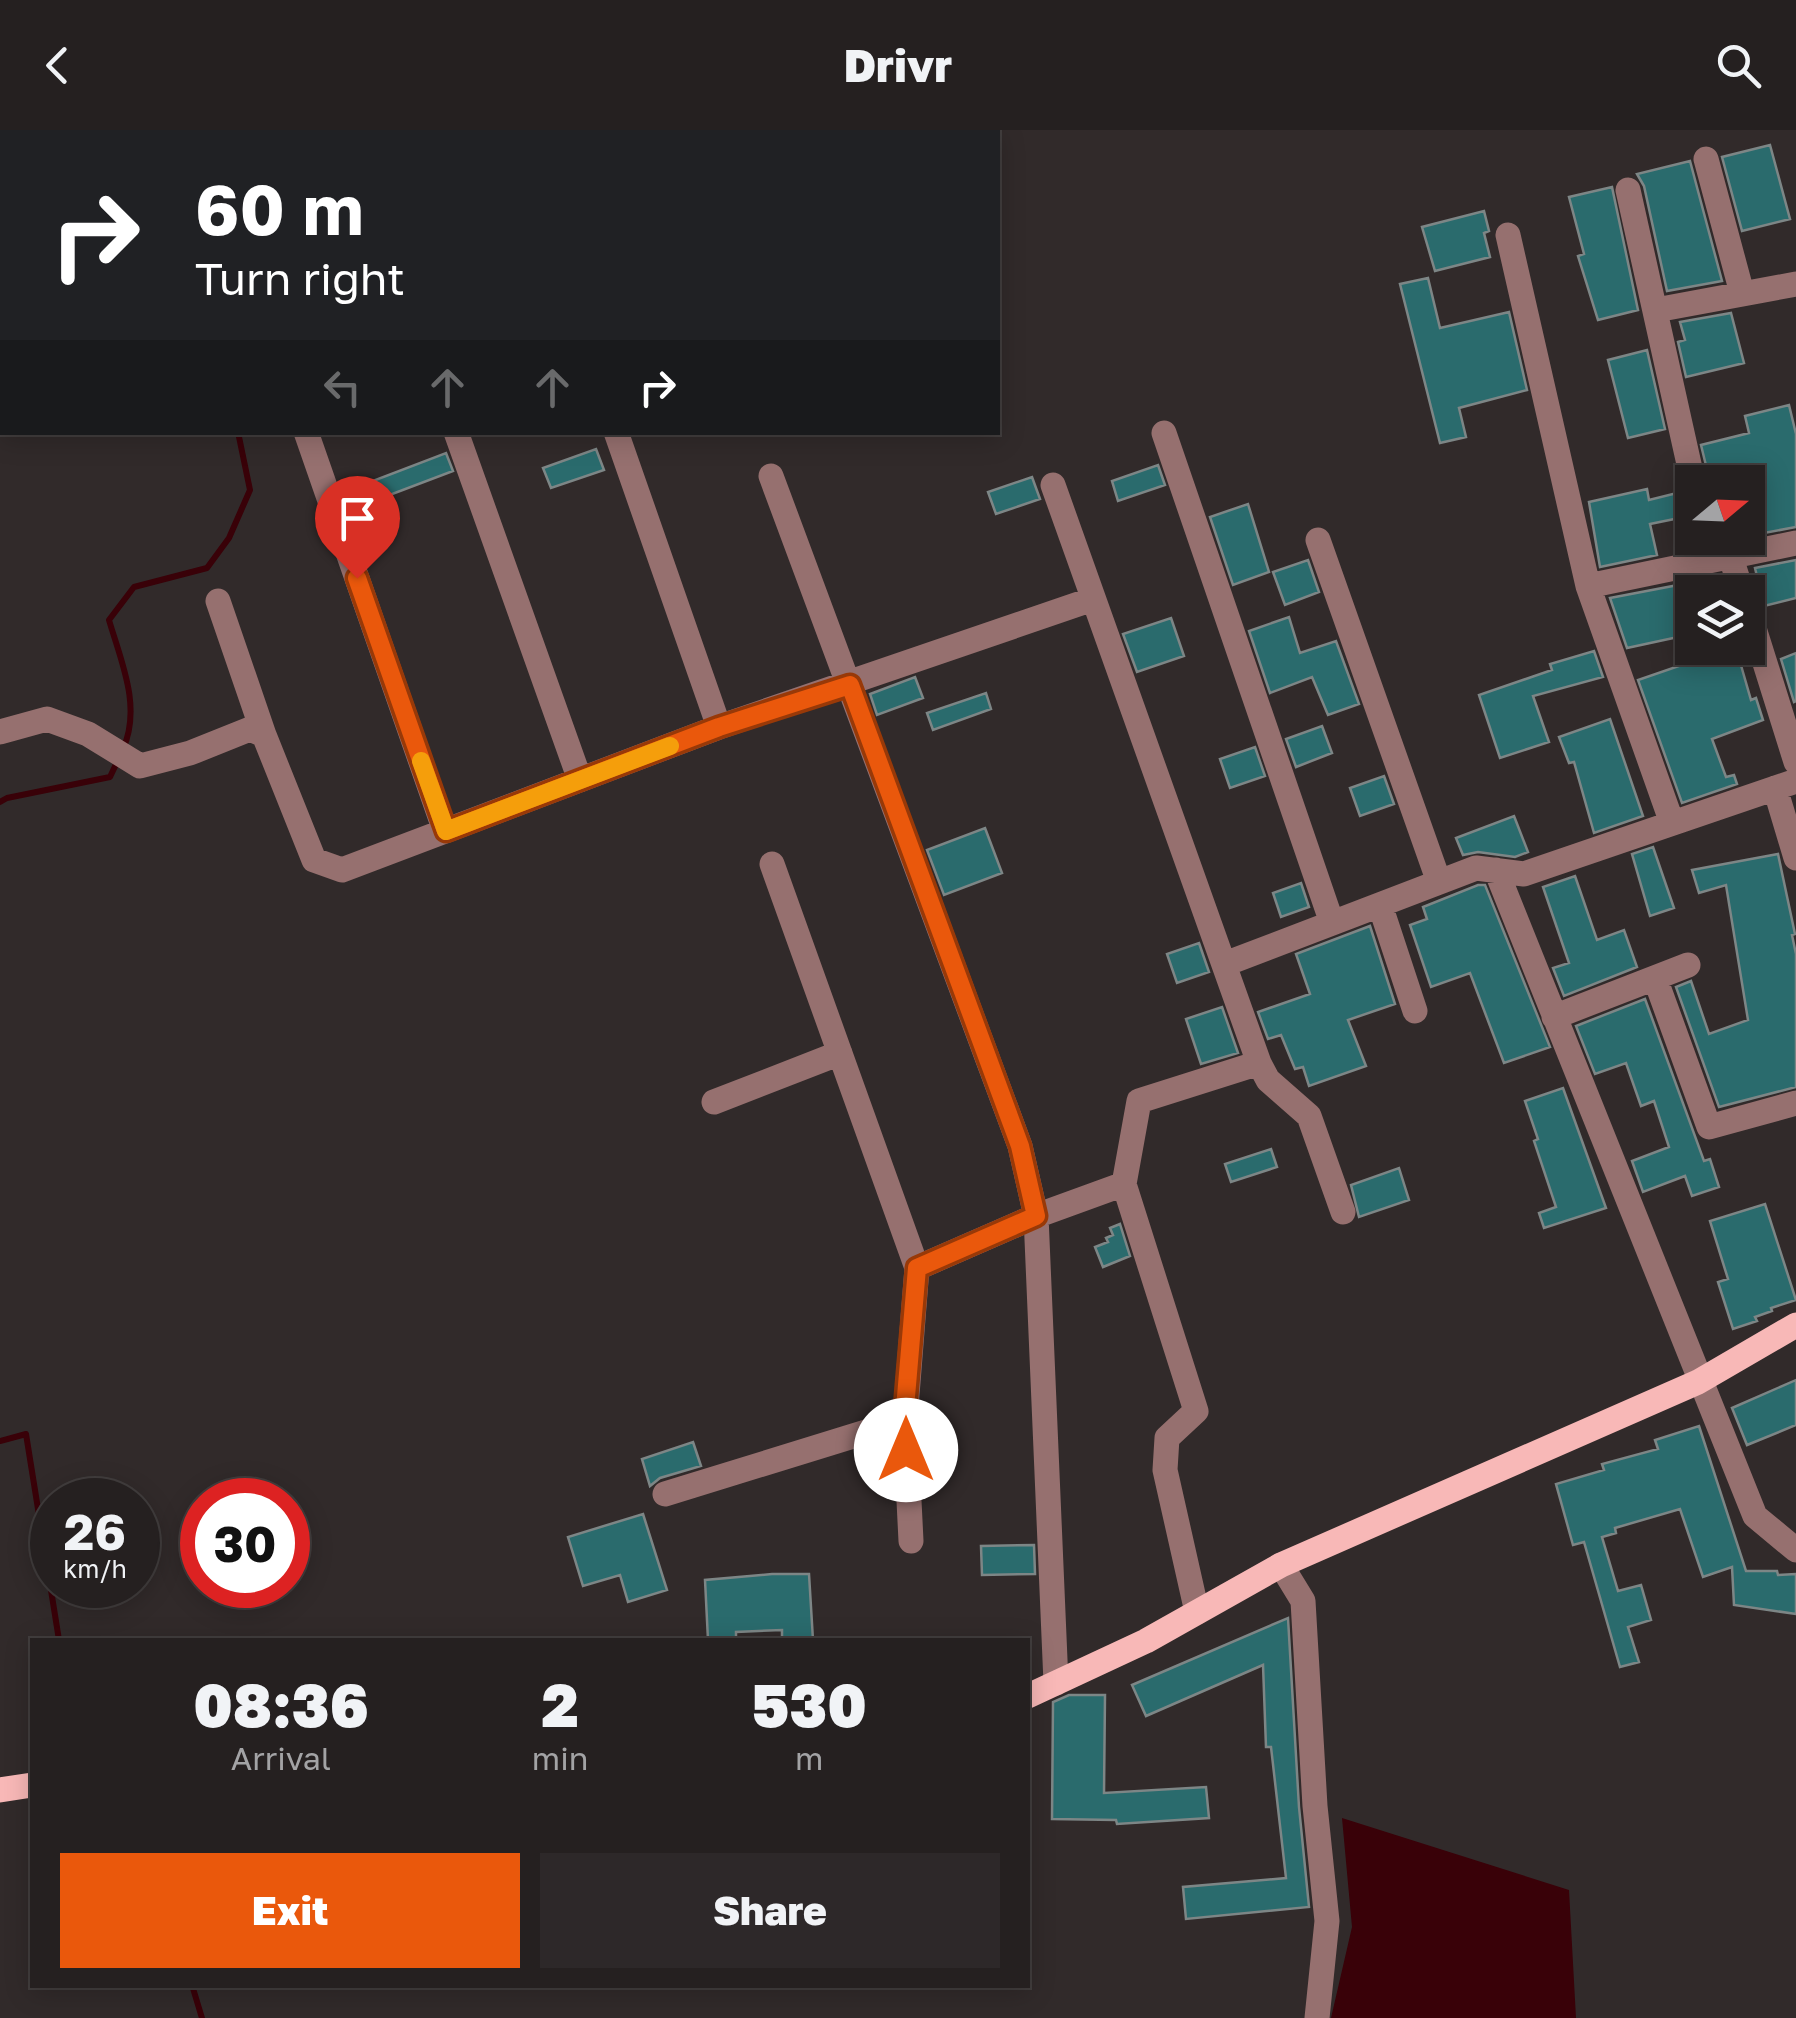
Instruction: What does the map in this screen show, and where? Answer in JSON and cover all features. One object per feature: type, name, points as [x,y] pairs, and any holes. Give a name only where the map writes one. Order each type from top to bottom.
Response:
[{"type":"main road","points":[[1030,1695],[1146,1641],[1280,1565],[1698,1382],[1796,1325]]},
{"type":"main road","points":[[0,1790],[30,1784]]},
{"type":"street","points":[[1706,159],[1742,293]]},
{"type":"street","points":[[1628,190],[1689,465]]},
{"type":"street","points":[[1508,235],[1588,586],[1672,823]]},
{"type":"street","points":[[1656,310],[1796,284]]},
{"type":"street","points":[[1164,434],[1332,923]]},
{"type":"street","points":[[307,435],[446,831]]},
{"type":"street","points":[[457,435],[580,780]]},
{"type":"street","points":[[617,435],[719,727]]},
{"type":"street","points":[[771,476],[1020,1146],[1036,1216],[1056,1683]]},
{"type":"street","points":[[1053,486],[1259,1063],[1268,1080],[1309,1116],[1343,1212]]},
{"type":"street","points":[[1318,540],[1439,882]]},
{"type":"street","points":[[1765,547],[1796,544]]},
{"type":"street","points":[[1588,586],[1707,555]]},
{"type":"street","points":[[218,601],[264,735],[314,860],[342,870],[719,727],[1093,600]]},
{"type":"street","points":[[1765,663],[1796,762]]},
{"type":"street","points":[[0,732],[47,719],[106,743],[140,766],[250,729],[264,735]]},
{"type":"street","points":[[1224,964],[1476,868],[1524,874],[1786,784],[1796,858]]},
{"type":"street","points":[[772,864],[917,1268],[904,1420],[910,1542]]},
{"type":"street","points":[[1496,870],[1698,1382],[1755,1516],[1796,1550]]},
{"type":"street","points":[[1380,904],[1416,1011]]},
{"type":"street","points":[[1554,1017],[1688,966]]},
{"type":"street","points":[[1655,978],[1709,1128],[1796,1103]]},
{"type":"street","points":[[714,1102],[840,1053]]},
{"type":"street","points":[[1197,1612],[1165,1470],[1167,1438],[1196,1412],[1124,1184],[1139,1101],[1259,1063]]},
{"type":"street","points":[[917,1268],[1036,1216],[1124,1184]]},
{"type":"street","points":[[665,1494],[904,1420]]},
{"type":"street","points":[[1280,1565],[1304,1601],[1326,1922],[1317,2018]]},
{"type":"shaded area","points":[[1342,1818],[1569,1890],[1576,2018],[1331,2018],[1352,1927]]},
{"type":"building","points":[[1770,145],[1790,219],[1742,231],[1722,157]]},
{"type":"building","points":[[1690,161],[1722,281],[1667,291],[1644,186],[1637,174]]},
{"type":"building","points":[[1612,187],[1638,310],[1598,320],[1578,256],[1584,254],[1569,197]]},
{"type":"building","points":[[1484,211],[1490,257],[1435,271],[1422,227]]},
{"type":"building","points":[[1428,278],[1440,328],[1509,312],[1527,390],[1459,408],[1466,437],[1440,443],[1400,284]]},
{"type":"building","points":[[1731,313],[1744,363],[1686,377],[1678,342],[1685,340],[1680,322]]},
{"type":"building","points":[[1647,350],[1665,429],[1628,438],[1608,360]]},
{"type":"building","points":[[1789,405],[1796,434],[1796,527],[1765,533],[1765,465],[1706,465],[1701,445],[1749,433],[1745,416]]},
{"type":"building","points":[[596,449],[604,470],[551,488],[543,468]]},
{"type":"building","points":[[446,453],[453,471],[350,510],[344,492]]},
{"type":"building","points":[[1158,465],[1165,485],[1118,501],[1112,481]]},
{"type":"building","points":[[1032,477],[1040,499],[996,514],[988,492]]},
{"type":"building","points":[[1647,489],[1649,500],[1675,494],[1675,519],[1650,524],[1657,555],[1600,567],[1589,502]]},
{"type":"building","points":[[1248,504],[1269,572],[1233,585],[1210,517]]},
{"type":"building","points":[[1308,560],[1319,592],[1285,605],[1273,572]]},
{"type":"building","points":[[1796,560],[1796,598],[1765,606],[1765,575],[1757,575],[1755,568]]},
{"type":"building","points":[[1675,586],[1675,638],[1627,648],[1610,598]]},
{"type":"building","points":[[1289,617],[1300,653],[1336,641],[1359,704],[1328,715],[1312,677],[1270,693],[1249,631]]},
{"type":"building","points":[[1171,618],[1184,656],[1137,672],[1123,634]]},
{"type":"building","points":[[1594,651],[1603,677],[1533,696],[1549,742],[1500,758],[1479,695],[1552,670],[1550,664]]},
{"type":"building","points":[[1796,653],[1796,701],[1794,702],[1781,659]]},
{"type":"building","points":[[1682,665],[1741,665],[1751,700],[1756,698],[1763,720],[1712,739],[1726,777],[1734,775],[1737,784],[1682,803],[1638,680]]},
{"type":"building","points":[[915,677],[923,698],[877,715],[870,694]]},
{"type":"building","points":[[986,693],[991,709],[933,730],[927,713]]},
{"type":"building","points":[[1610,719],[1643,816],[1594,833],[1574,762],[1569,763],[1559,737]]},
{"type":"building","points":[[1322,726],[1332,753],[1296,767],[1286,739]]},
{"type":"building","points":[[1255,747],[1265,776],[1230,788],[1220,759]]},
{"type":"building","points":[[1384,776],[1394,804],[1360,816],[1350,788]]},
{"type":"building","points":[[1514,816],[1528,852],[1515,857],[1478,852],[1463,855],[1456,838]]},
{"type":"building","points":[[985,828],[1002,873],[944,895],[927,850]]},
{"type":"building","points":[[1653,847],[1674,908],[1650,916],[1632,854]]},
{"type":"building","points":[[1778,854],[1795,934],[1792,935],[1796,954],[1796,1087],[1719,1107],[1676,987],[1691,981],[1709,1034],[1748,1020],[1726,885],[1699,893],[1692,870]]},
{"type":"building","points":[[1575,876],[1597,940],[1624,930],[1637,967],[1564,996],[1553,968],[1569,963],[1543,887]]},
{"type":"building","points":[[1301,883],[1309,907],[1281,917],[1273,893]]},
{"type":"building","points":[[1485,885],[1550,1047],[1504,1063],[1470,973],[1431,987],[1410,925],[1427,919],[1423,907]]},
{"type":"building","points":[[1370,926],[1395,1004],[1348,1020],[1366,1066],[1309,1086],[1303,1067],[1295,1069],[1281,1035],[1268,1039],[1258,1012],[1310,994],[1296,954]]},
{"type":"building","points":[[1199,943],[1209,972],[1177,983],[1167,954]]},
{"type":"building","points":[[1645,999],[1704,1161],[1710,1159],[1719,1187],[1692,1196],[1685,1176],[1643,1192],[1632,1161],[1669,1147],[1654,1101],[1641,1106],[1626,1063],[1595,1074],[1576,1026]]},
{"type":"building","points":[[1222,1007],[1238,1053],[1201,1064],[1186,1019]]},
{"type":"building","points":[[1563,1088],[1606,1208],[1544,1228],[1539,1213],[1556,1207],[1525,1101]]},
{"type":"building","points":[[1271,1149],[1277,1167],[1231,1182],[1225,1164]]},
{"type":"building","points":[[1399,1168],[1409,1200],[1359,1217],[1351,1185]]},
{"type":"building","points":[[1765,1204],[1796,1300],[1771,1308],[1772,1311],[1755,1317],[1757,1321],[1733,1329],[1718,1282],[1728,1279],[1710,1221]]},
{"type":"building","points":[[1120,1224],[1130,1256],[1103,1267],[1095,1247],[1108,1242],[1106,1238],[1113,1235],[1110,1228]]},
{"type":"building","points":[[1796,1380],[1796,1425],[1747,1445],[1732,1408]]},
{"type":"building","points":[[1699,1426],[1746,1571],[1796,1574],[1796,1614],[1734,1605],[1732,1567],[1703,1577],[1680,1509],[1615,1528],[1616,1533],[1602,1537],[1618,1591],[1641,1585],[1651,1620],[1628,1627],[1639,1662],[1620,1667],[1584,1542],[1573,1545],[1556,1484],[1604,1470],[1602,1464],[1658,1449],[1655,1440]]},
{"type":"building","points":[[693,1442],[701,1466],[660,1478],[650,1486],[642,1459]]},
{"type":"building","points":[[643,1514],[667,1590],[628,1602],[620,1575],[583,1586],[568,1537]]},
{"type":"building","points":[[1034,1545],[1035,1574],[982,1575],[981,1546]]},
{"type":"building","points":[[809,1574],[813,1638],[782,1638],[782,1630],[736,1632],[736,1638],[708,1638],[705,1580]]},
{"type":"building","points":[[1288,1618],[1309,1907],[1186,1919],[1183,1887],[1286,1878],[1271,1747],[1266,1747],[1263,1665],[1146,1716],[1132,1685]]},
{"type":"building","points":[[1069,1695],[1105,1695],[1104,1793],[1206,1787],[1209,1818],[1117,1824],[1116,1820],[1052,1819],[1053,1702]]},
{"type":"waterway","points":[[123,749],[131,717],[130,701],[109,620],[134,587],[207,568],[229,538],[250,490],[239,435]]},
{"type":"waterway","points":[[0,802],[110,777],[118,760]]},
{"type":"waterway","points":[[0,1441],[26,1434],[59,1638]]},
{"type":"waterway","points":[[193,1988],[202,2018]]},
{"type":"slow traffic","points":[[421,761],[446,831],[670,746]]},
{"type":"route","points":[[357,578],[446,831],[719,727],[850,685],[1020,1146],[1036,1216],[917,1268],[904,1420],[906,1450]]}]
